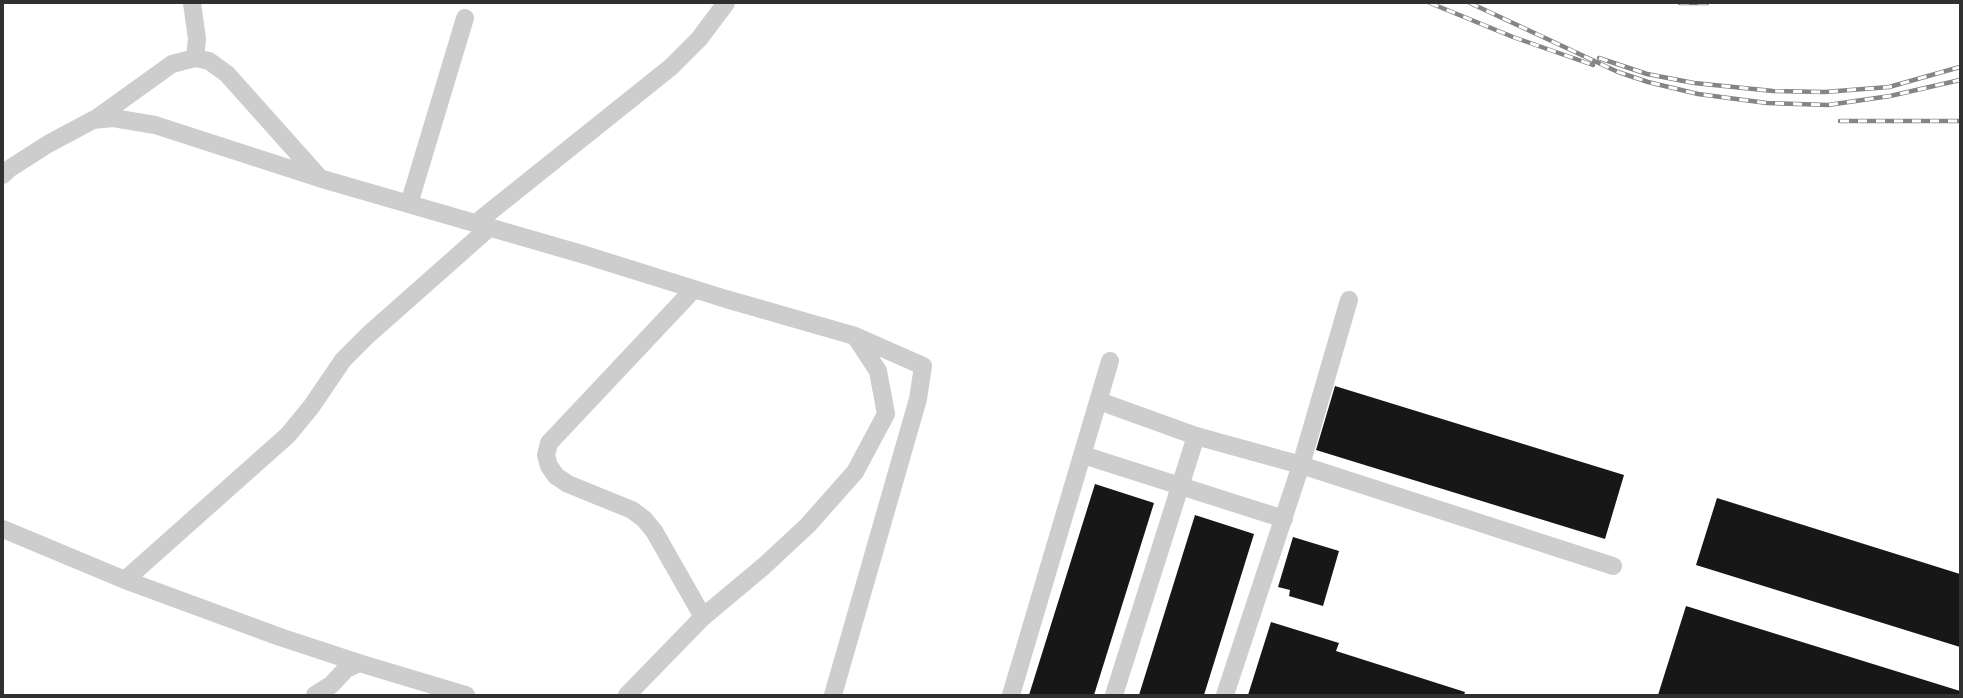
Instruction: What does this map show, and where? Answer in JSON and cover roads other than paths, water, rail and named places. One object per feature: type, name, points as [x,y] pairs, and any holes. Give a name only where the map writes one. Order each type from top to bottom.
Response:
[{"type":"street","points":[[192,3],[197,39],[195,58]]},
{"type":"street","points":[[125,580],[288,435],[311,407],[343,360],[368,335],[483,225],[671,67],[699,39],[726,3]]},
{"type":"street","points":[[409,204],[465,18]]},
{"type":"street","points":[[3,175],[9,169],[48,144],[93,120],[172,64],[195,58],[209,61],[227,74],[319,178]]},
{"type":"street","points":[[93,120],[113,118],[155,125],[319,178],[483,225],[855,336],[923,366],[918,399],[833,695]]},
{"type":"street","points":[[694,289],[549,444],[546,455],[549,466],[556,476],[568,484],[632,510],[644,519],[654,531],[703,617]]},
{"type":"street","points":[[1225,695],[1301,465],[1349,300]]},
{"type":"street","points":[[627,695],[703,617],[764,566],[808,525],[854,472],[886,414],[878,371],[855,336]]},
{"type":"street","points":[[1011,695],[1110,361]]},
{"type":"street","points":[[1099,401],[1196,436],[1301,465],[1613,566]]},
{"type":"street","points":[[1114,695],[1196,436]]},
{"type":"street","points":[[1083,455],[1284,519]]},
{"type":"street","points":[[3,529],[125,580],[280,637],[359,663],[466,695]]},
{"type":"street","points":[[315,695],[331,685],[346,669],[359,663]]},
{"type":"railway","points":[[1430,3],[1513,37],[1593,65]]},
{"type":"railway","points":[[1470,3],[1618,72],[1648,82],[1698,94],[1767,103],[1828,105],[1890,96],[1960,80]]},
{"type":"railway","points":[[1680,3],[1707,3]]},
{"type":"railway","points":[[1599,58],[1647,74],[1694,83],[1773,91],[1825,92],[1889,87],[1960,67]]},
{"type":"railway","points":[[1840,121],[1960,121]]}]
